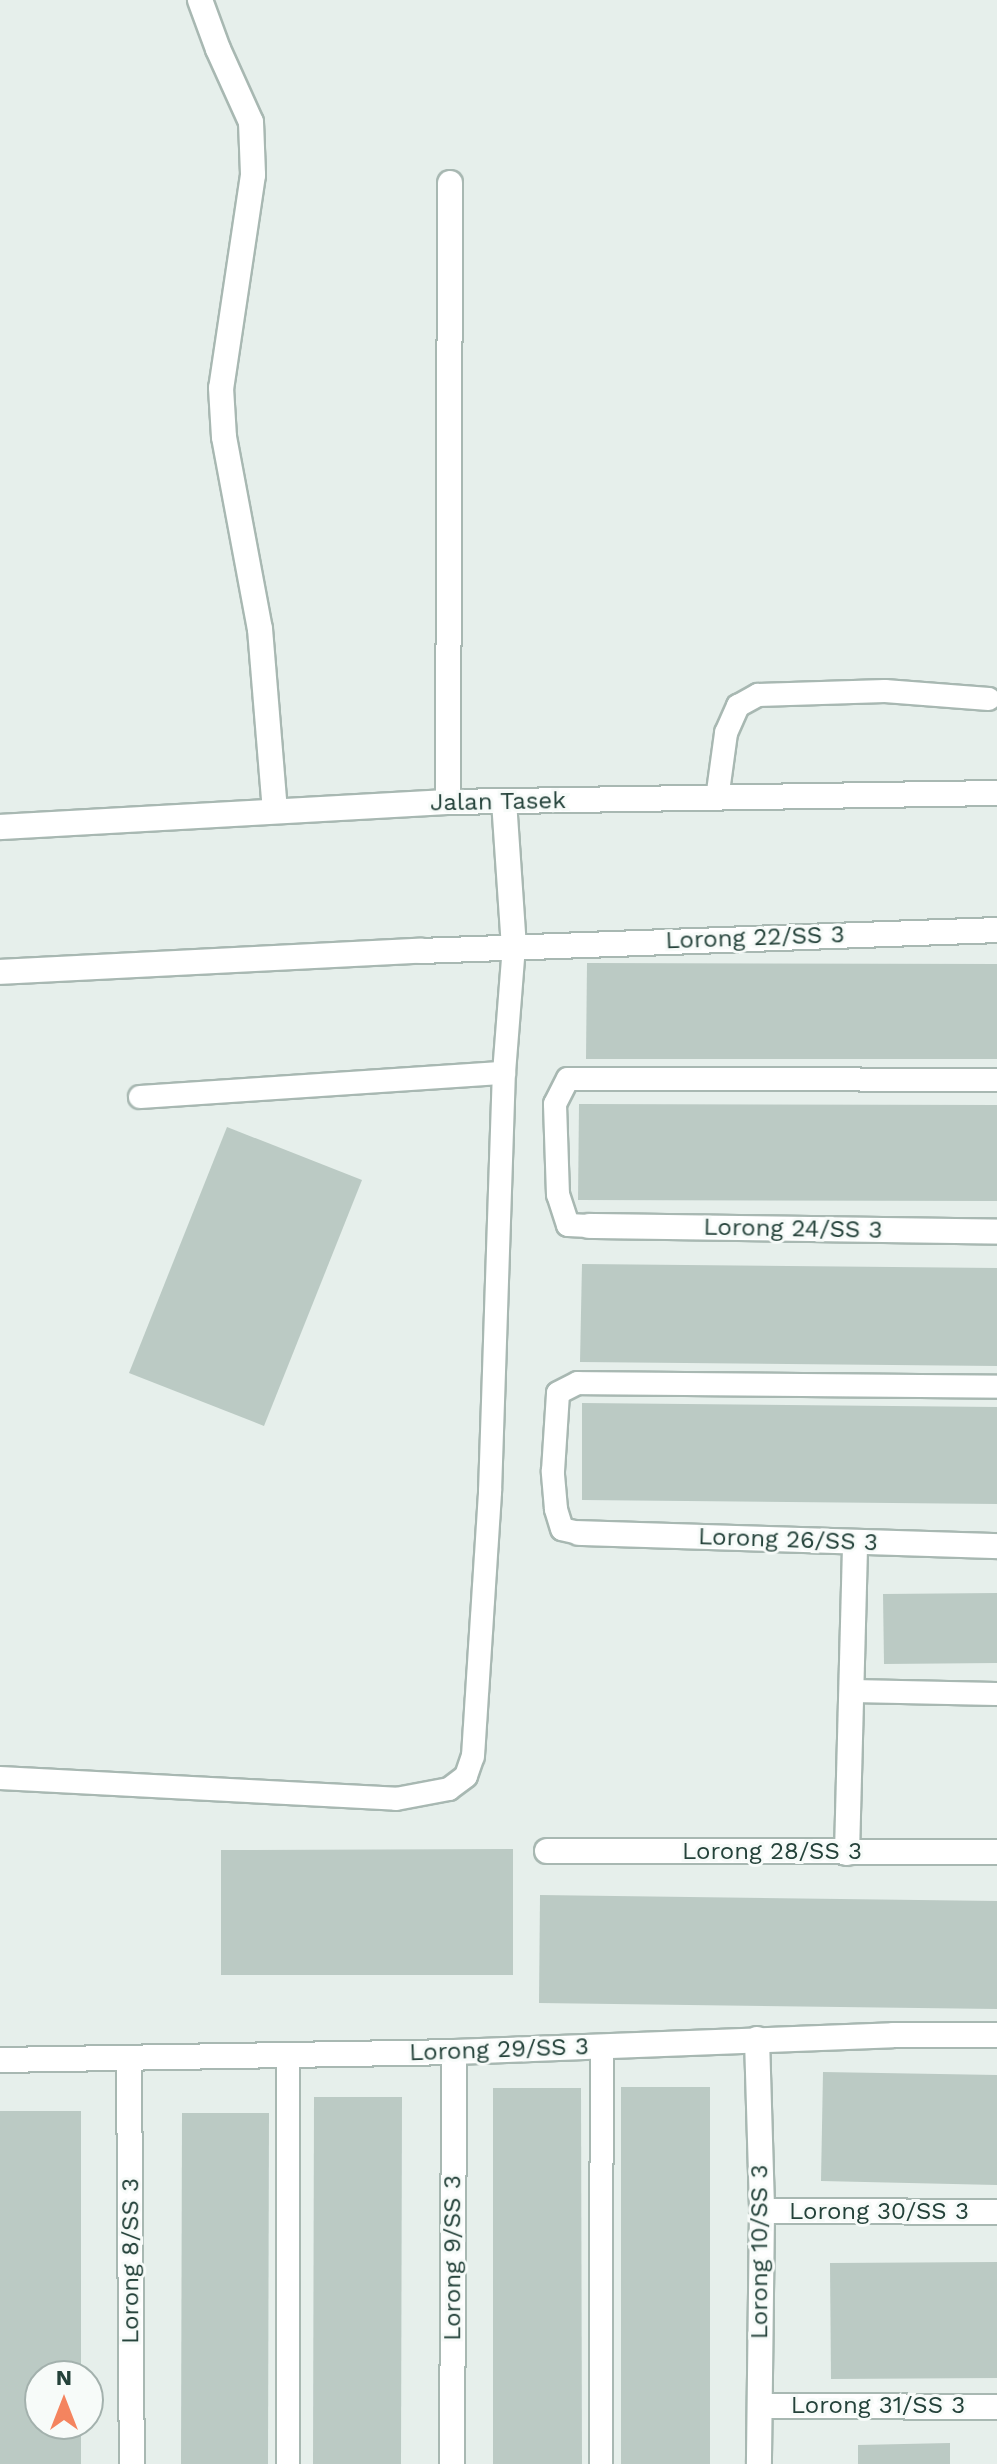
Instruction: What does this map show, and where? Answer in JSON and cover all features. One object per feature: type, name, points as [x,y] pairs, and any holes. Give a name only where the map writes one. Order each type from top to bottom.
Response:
[{"type":"street","points":[[200,0],[251,122],[253,175],[221,388],[224,437],[260,629],[275,810]]},
{"type":"street","points":[[448,802],[450,183]]},
{"type":"street","name":"Jalan Tasek","points":[[0,827],[448,802],[997,793]]},
{"type":"street","points":[[504,801],[514,947]]},
{"type":"street","name":"Lorong 22/SS 3","points":[[0,972],[514,947],[997,930]]},
{"type":"street","name":"Lorong 24/SS 3","points":[[589,1226],[997,1232]]},
{"type":"street","name":"Lorong 26/SS 3","points":[[579,1533],[997,1546]]},
{"type":"street","points":[[847,1853],[855,1542]]},
{"type":"street","name":"Lorong 28/SS 3","points":[[547,1851],[997,1852]]},
{"type":"street","name":"Lorong 29/SS 3","points":[[0,2060],[454,2052],[757,2039],[997,2035]]},
{"type":"street","name":"Lorong 10/SS 3","points":[[757,2039],[762,2211],[759,2464]]},
{"type":"street","name":"Lorong 9/SS 3","points":[[452,2464],[454,2052]]},
{"type":"street","name":"Lorong 8/SS 3","points":[[129,2059],[132,2464]]},
{"type":"street","name":"Lorong 30/SS 3","points":[[762,2211],[997,2212]]},
{"type":"street","name":"Lorong 31/SS 3","points":[[760,2406],[997,2407]]},
{"type":"lane","points":[[717,799],[726,733],[738,706],[758,695],[885,691],[989,699]]},
{"type":"lane","points":[[0,1778],[396,1799],[449,1789],[466,1776],[473,1756],[490,1492],[504,1073],[514,947]]},
{"type":"lane","points":[[140,1097],[504,1073]]},
{"type":"lane","points":[[589,1226],[568,1225],[558,1195],[555,1104],[568,1079],[997,1080]]},
{"type":"lane","points":[[579,1533],[562,1529],[556,1509],[553,1471],[558,1393],[578,1383],[997,1387]]},
{"type":"lane","points":[[852,1691],[997,1694]]},
{"type":"lane","points":[[601,2464],[602,2047]]},
{"type":"lane","points":[[288,2056],[288,2464]]},
{"type":"building","points":[[587,963],[997,964],[997,1059],[586,1059]]},
{"type":"building","points":[[579,1104],[997,1105],[997,1201],[578,1200]]},
{"type":"building","points":[[227,1127],[362,1180],[264,1426],[129,1373]]},
{"type":"building","points":[[582,1264],[997,1268],[997,1366],[580,1362]]},
{"type":"building","points":[[582,1403],[997,1407],[997,1504],[582,1500]]},
{"type":"building","points":[[997,1593],[997,1663],[884,1664],[883,1594]]},
{"type":"building","points":[[513,1849],[513,1975],[221,1975],[221,1850]]},
{"type":"building","points":[[540,1895],[997,1901],[997,2009],[539,2003]]},
{"type":"building","points":[[823,2072],[997,2075],[997,2185],[821,2181]]},
{"type":"building","points":[[621,2087],[710,2087],[710,2464],[621,2464]]},
{"type":"building","points":[[493,2088],[581,2088],[582,2464],[493,2464]]},
{"type":"building","points":[[314,2097],[402,2097],[401,2464],[313,2464]]},
{"type":"building","points":[[0,2111],[81,2111],[81,2360],[24,2360],[24,2440],[81,2440],[81,2464],[0,2464]]},
{"type":"building","points":[[182,2113],[269,2113],[268,2464],[181,2464]]},
{"type":"building","points":[[997,2262],[997,2378],[831,2379],[830,2263]]},
{"type":"building","points":[[950,2443],[950,2464],[858,2464],[858,2445]]}]
